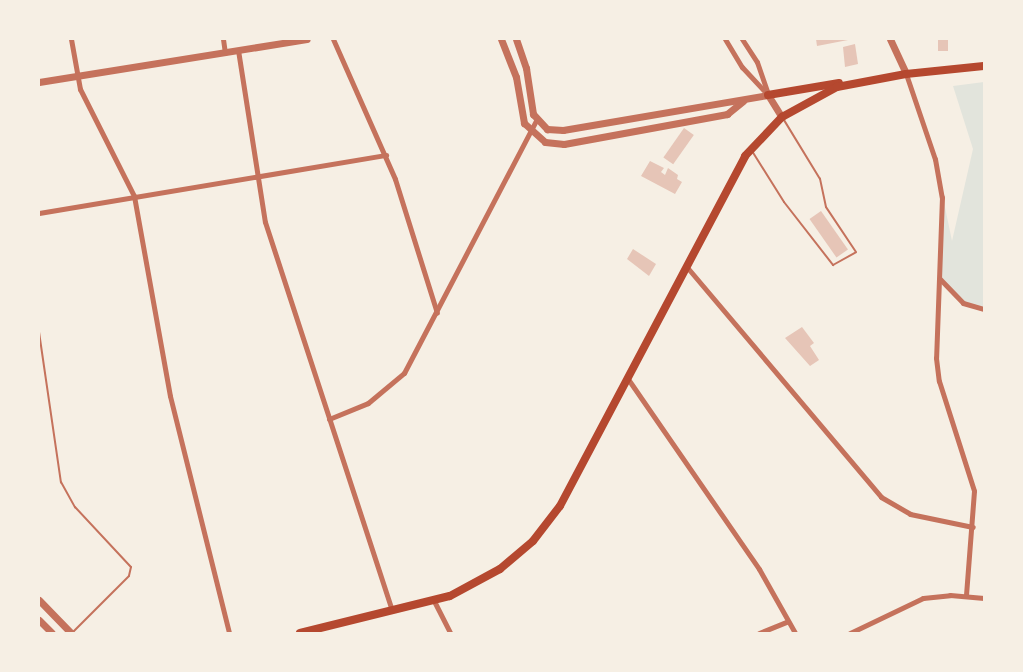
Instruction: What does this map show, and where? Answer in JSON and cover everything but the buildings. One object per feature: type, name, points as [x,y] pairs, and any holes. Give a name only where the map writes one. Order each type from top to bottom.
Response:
[{"type":"main road","points":[[768,95],[906,74],[984,66]]},
{"type":"main road","points":[[300,633],[434,601],[486,579],[533,541],[560,506],[686,266],[751,148],[782,117],[818,95],[864,80]]},
{"type":"street","points":[[71,39],[76,76],[134,196],[170,396],[229,633]]},
{"type":"street","points":[[222,39],[225,53]]},
{"type":"street","points":[[39,82],[307,39]]},
{"type":"street","points":[[333,39],[386,155],[437,313]]},
{"type":"street","points":[[501,39],[516,77],[520,114],[530,131],[554,144],[727,114],[743,101]]},
{"type":"street","points":[[329,419],[368,403],[396,383],[415,357],[536,121],[525,60],[516,39]]},
{"type":"street","points":[[726,39],[742,67],[768,95],[782,117]]},
{"type":"street","points":[[742,39],[757,62],[768,95]]},
{"type":"street","points":[[890,39],[906,74],[940,178],[943,233],[936,334],[939,381],[970,472],[974,526],[966,596]]},
{"type":"street","points":[[238,50],[265,222],[392,611]]},
{"type":"street","points":[[536,121],[554,131],[725,99],[743,101],[768,95]]},
{"type":"street","points":[[644,115],[647,129]]},
{"type":"street","points":[[39,213],[386,155]]},
{"type":"street","points":[[686,266],[881,497],[910,514],[974,526]]},
{"type":"street","points":[[940,279],[963,303],[984,309]]},
{"type":"street","points":[[628,379],[759,569],[795,633]]},
{"type":"street","points":[[850,633],[923,598],[966,596],[984,598]]},
{"type":"street","points":[[39,600],[72,633]]},
{"type":"street","points":[[434,601],[450,633]]},
{"type":"street","points":[[39,620],[52,633]]},
{"type":"street","points":[[759,633],[788,621]]},
{"type":"lane","points":[[751,148],[784,202],[833,265],[856,252],[826,207],[820,179],[782,117]]},
{"type":"lane","points":[[39,332],[61,482],[75,507],[131,567],[129,576],[72,633]]},
{"type":"shaded area","points":[[984,82],[984,310],[955,298],[940,279],[942,197],[935,159],[952,241],[973,149],[953,86]]}]
